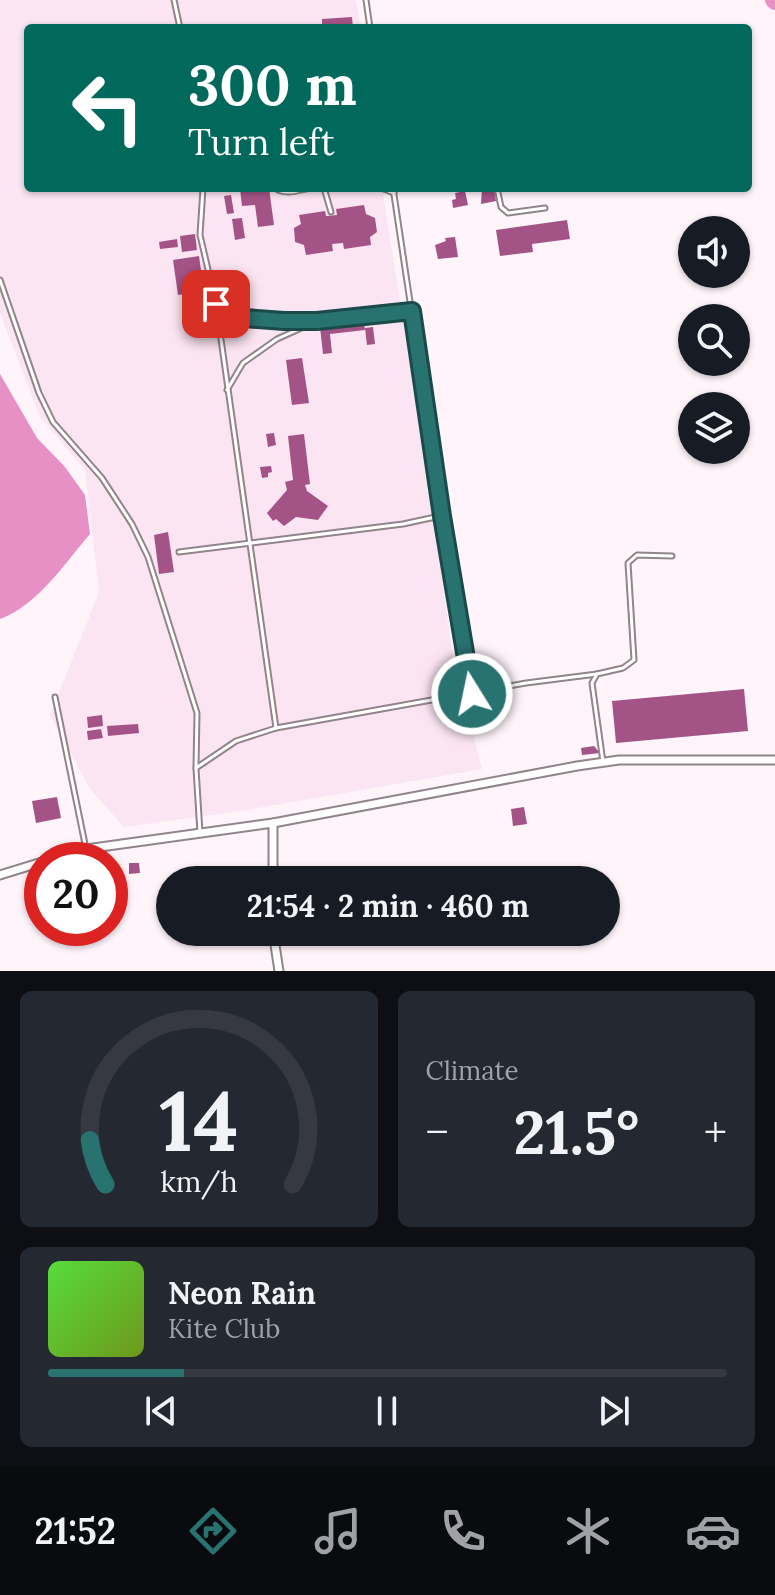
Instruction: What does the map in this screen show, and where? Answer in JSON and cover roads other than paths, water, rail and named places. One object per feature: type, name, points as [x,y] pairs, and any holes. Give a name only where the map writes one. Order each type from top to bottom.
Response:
[{"type":"street","points":[[128,843],[273,823],[603,762],[775,760]]},
{"type":"street","points":[[273,823],[273,866]]},
{"type":"street","points":[[0,875],[24,868]]},
{"type":"street","points":[[275,946],[279,971]]},
{"type":"lane","points":[[174,0],[179,24]]},
{"type":"lane","points":[[366,0],[369,24]]},
{"type":"lane","points":[[203,192],[200,235],[216,304],[276,728]]},
{"type":"lane","points":[[325,192],[331,212]]},
{"type":"lane","points":[[393,192],[472,694]]},
{"type":"lane","points":[[498,192],[501,207],[508,213],[545,208]]},
{"type":"lane","points":[[0,280],[39,393],[53,422],[102,478],[132,524],[148,557],[197,713],[200,833]]},
{"type":"lane","points":[[216,304],[244,318],[317,321],[412,311]]},
{"type":"lane","points":[[227,390],[243,363],[277,339],[317,321]]},
{"type":"lane","points":[[179,552],[403,524],[442,516]]},
{"type":"lane","points":[[196,768],[236,741],[276,728],[623,668],[634,660],[635,653],[628,569],[631,558],[637,555],[672,556]]},
{"type":"lane","points":[[597,674],[592,683],[603,762]]},
{"type":"lane","points":[[55,697],[85,842]]}]
